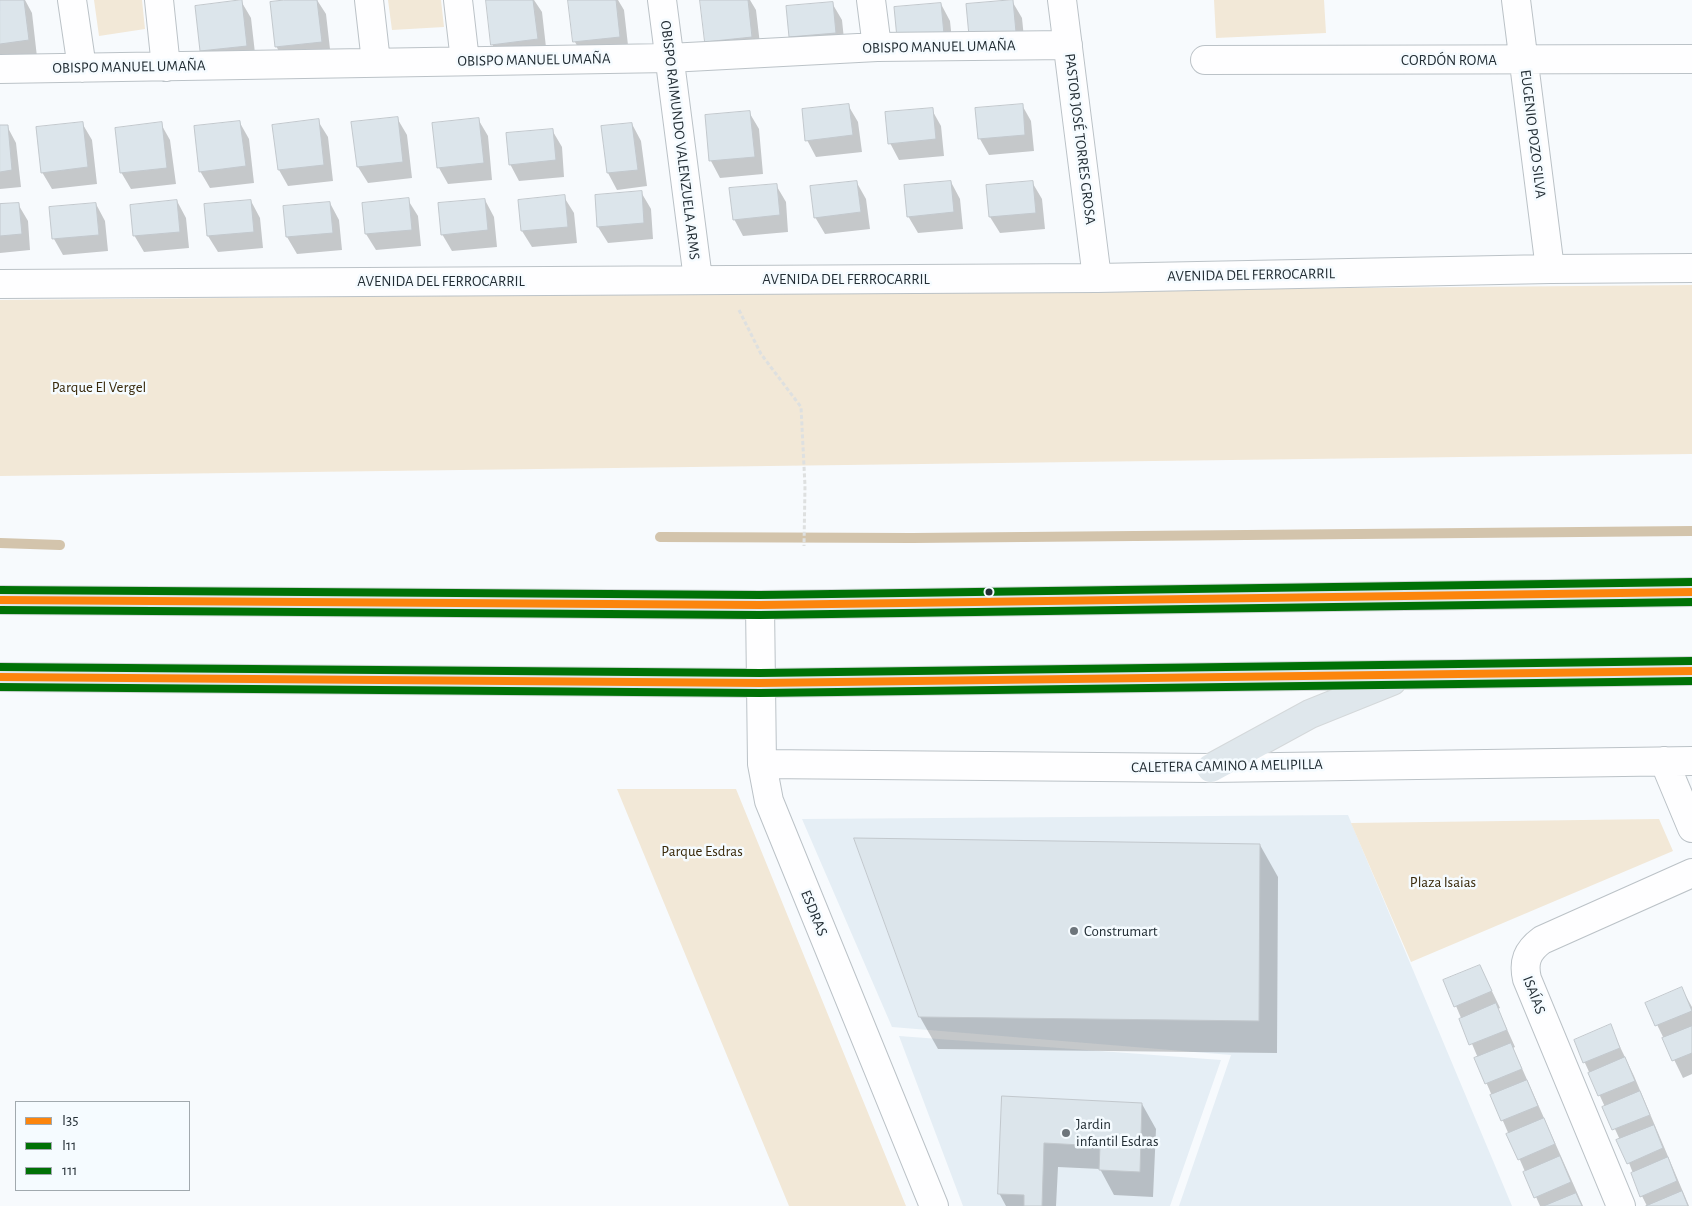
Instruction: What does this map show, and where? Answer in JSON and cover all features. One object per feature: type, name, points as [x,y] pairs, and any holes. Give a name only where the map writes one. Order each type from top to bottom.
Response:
[{"type":"main road","points":[[0,600],[760,605],[1692,592]]},
{"type":"main road","points":[[0,677],[760,683],[1692,671]]},
{"type":"main road","points":[[1211,768],[1310,714],[1408,674]]},
{"type":"street","points":[[72,0],[82,68]]},
{"type":"street","points":[[159,0],[166,67]]},
{"type":"street","points":[[370,0],[376,62]]},
{"type":"street","points":[[458,0],[465,61]]},
{"type":"street","name":"OBISPO RAIMUNDO VALENZUELA ARMS","points":[[662,0],[669,58],[711,279]]},
{"type":"street","points":[[871,0],[877,47]]},
{"type":"street","name":"PASTOR JOSÉ TORRES GROSA","points":[[1062,0],[1097,278]]},
{"type":"street","name":"EUGENIO POZO SILVA","points":[[1516,0],[1550,269]]},
{"type":"street","name":"OBISPO MANUEL UMAÑA","points":[[0,69],[669,58],[877,47],[1068,45]]},
{"type":"street","name":"CORDÓN ROMA","points":[[1205,60],[1692,59]]},
{"type":"street","name":"AVENIDA DEL FERROCARRIL","points":[[0,284],[1097,278],[1692,268]]},
{"type":"street","name":"ESDRAS","points":[[760,605],[762,764],[765,788],[934,1206]]},
{"type":"street","points":[[1664,761],[1692,828]]},
{"type":"street","name":"CALETERA CAMINO A MELIPILLA","points":[[762,764],[1211,768],[1692,762]]},
{"type":"street","name":"ISAÍAS","points":[[1621,1206],[1527,979],[1524,968],[1526,957],[1532,947],[1542,940],[1692,873]]},
{"type":"path","points":[[711,279],[761,354],[801,407],[804,546]]},
{"type":"shaded area","points":[[1348,815],[1512,1206],[1179,1206],[1231,1055],[892,1027],[802,819]]},
{"type":"shaded area","name":"Jardin infantil Esdras","points":[[899,1036],[1221,1060],[1170,1206],[963,1206]]},
{"type":"green space","points":[[94,0],[142,0],[145,29],[99,36]]},
{"type":"green space","points":[[388,0],[441,0],[444,27],[392,30]]},
{"type":"green space","points":[[1214,0],[1324,0],[1326,33],[1216,38]]},
{"type":"green space","name":"Parque El Vergel","points":[[1692,285],[1692,454],[0,476],[0,300]]},
{"type":"green space","name":"Parque Esdras","points":[[617,789],[736,789],[906,1206],[789,1206]]},
{"type":"green space","name":"Plaza Isaias","points":[[1659,819],[1673,851],[1411,962],[1351,823]]},
{"type":"building","points":[[0,0],[24,0],[29,40],[0,44]]},
{"type":"building","points":[[242,0],[247,46],[200,51],[195,6]]},
{"type":"building","points":[[317,0],[322,42],[275,47],[270,2]]},
{"type":"building","points":[[486,0],[533,0],[538,39],[491,45]]},
{"type":"building","points":[[568,0],[616,0],[620,37],[573,42]]},
{"type":"building","points":[[700,0],[748,0],[752,37],[705,42]]},
{"type":"building","points":[[1013,0],[1016,32],[969,36],[966,4]]},
{"type":"building","points":[[833,2],[836,33],[789,37],[786,6]]},
{"type":"building","points":[[941,3],[944,34],[897,38],[894,7]]},
{"type":"building","points":[[849,104],[853,135],[805,141],[802,109]]},
{"type":"building","points":[[1023,104],[1025,135],[978,139],[975,108]]},
{"type":"building","points":[[933,108],[936,139],[888,144],[885,112]]},
{"type":"building","points":[[750,111],[755,157],[709,161],[705,115]]},
{"type":"building","points":[[398,117],[403,162],[357,167],[351,122]]},
{"type":"building","points":[[479,118],[484,163],[437,168],[432,123]]},
{"type":"building","points":[[319,119],[324,165],[278,170],[272,125]]},
{"type":"building","points":[[240,121],[246,166],[199,172],[194,126]]},
{"type":"building","points":[[83,122],[88,167],[41,173],[36,127]]},
{"type":"building","points":[[162,122],[167,168],[120,173],[115,128]]},
{"type":"building","points":[[632,123],[638,170],[607,173],[601,126]]},
{"type":"building","points":[[0,125],[8,125],[12,170],[0,172]]},
{"type":"building","points":[[553,129],[556,160],[509,165],[506,133]]},
{"type":"building","points":[[857,181],[861,212],[814,218],[810,186]]},
{"type":"building","points":[[951,181],[954,212],[907,217],[904,185]]},
{"type":"building","points":[[1033,181],[1036,213],[989,217],[986,185]]},
{"type":"building","points":[[777,184],[780,215],[733,220],[729,188]]},
{"type":"building","points":[[642,191],[644,223],[597,227],[595,195]]},
{"type":"building","points":[[565,195],[568,227],[521,231],[518,200]]},
{"type":"building","points":[[409,198],[412,230],[365,234],[362,203]]},
{"type":"building","points":[[485,199],[488,230],[441,235],[438,203]]},
{"type":"building","points":[[177,200],[180,232],[133,236],[130,205]]},
{"type":"building","points":[[251,200],[254,232],[207,236],[204,204]]},
{"type":"building","points":[[330,202],[333,233],[286,237],[283,206]]},
{"type":"building","points":[[19,203],[22,234],[0,236],[0,204]]},
{"type":"building","points":[[96,203],[99,235],[52,239],[49,207]]},
{"type":"building","name":"Construmart","points":[[854,838],[1260,844],[1259,1021],[919,1017]]},
{"type":"building","points":[[1480,965],[1492,991],[1454,1007],[1443,980]]},
{"type":"building","points":[[1682,987],[1692,1011],[1655,1026],[1645,1003]]},
{"type":"building","points":[[1496,1003],[1507,1030],[1469,1045],[1459,1019]]},
{"type":"building","points":[[1611,1024],[1620,1048],[1583,1063],[1574,1040]]},
{"type":"building","points":[[1692,1026],[1692,1053],[1672,1061],[1662,1038]]},
{"type":"building","points":[[1511,1043],[1522,1069],[1485,1084],[1474,1058]]},
{"type":"building","points":[[1625,1057],[1635,1081],[1598,1096],[1588,1073]]},
{"type":"building","points":[[1527,1080],[1538,1106],[1501,1121],[1490,1095]]},
{"type":"building","points":[[1640,1091],[1650,1115],[1612,1130],[1602,1107]]},
{"type":"building","points":[[1002,1096],[1142,1103],[1140,1172],[1099,1170],[1100,1146],[1044,1143],[1042,1206],[1024,1206],[1024,1195],[998,1194]]},
{"type":"building","points":[[1544,1118],[1555,1144],[1518,1160],[1506,1134]]},
{"type":"building","points":[[1654,1125],[1663,1148],[1627,1164],[1616,1140]]},
{"type":"building","points":[[1560,1156],[1571,1182],[1534,1198],[1523,1172]]},
{"type":"building","points":[[1668,1157],[1677,1181],[1640,1197],[1631,1173]]},
{"type":"building","points":[[1682,1191],[1688,1206],[1646,1206]]},
{"type":"building","points":[[1576,1193],[1582,1206],[1544,1206]]},
{"type":"waterway","points":[[660,537],[912,538],[1692,531]]},
{"type":"waterway","points":[[0,543],[60,545]]},
{"type":"transit line","name":"111","points":[[0,590],[760,595],[1692,582]]},
{"type":"transit line","name":"I35","points":[[0,600],[760,605],[1692,592]]},
{"type":"transit line","name":"I11","points":[[0,610],[760,615],[1692,602]]},
{"type":"transit line","name":"111","points":[[0,667],[760,673],[1692,661]]},
{"type":"transit line","name":"I35","points":[[0,677],[760,683],[1692,671]]},
{"type":"transit line","name":"I11","points":[[0,687],[760,693],[1692,681]]},
{"type":"place","name":"Construmart","points":[[1074,931]]},
{"type":"place","name":"Jardin infantil Esdras","points":[[1066,1133]]}]
